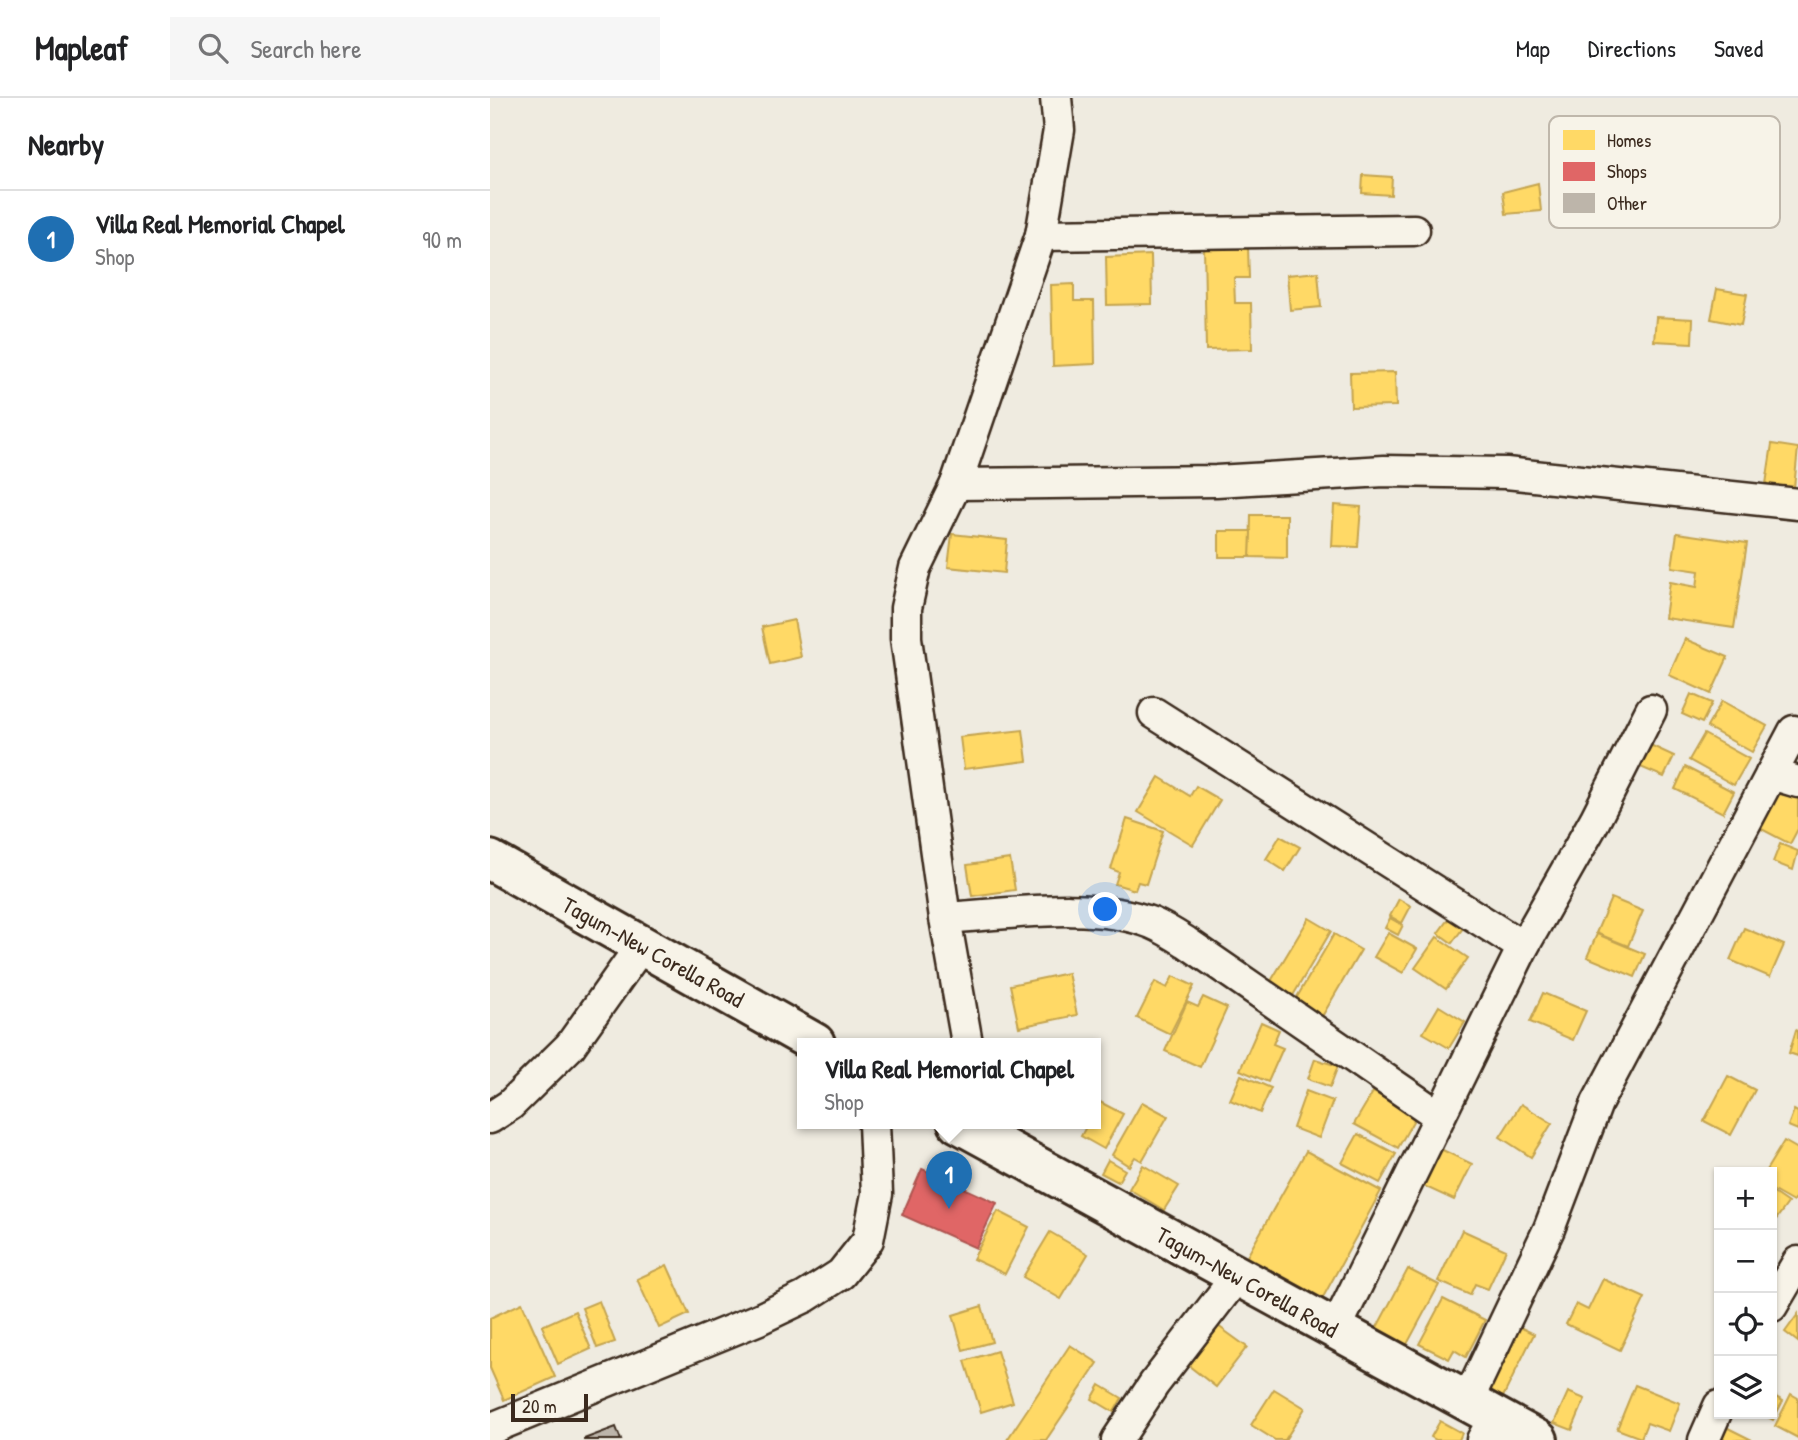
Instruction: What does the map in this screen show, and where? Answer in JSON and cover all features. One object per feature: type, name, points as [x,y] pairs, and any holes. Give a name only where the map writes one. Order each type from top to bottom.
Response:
[{"type":"main road","name":"Tagum-New Corella Road","points":[[494,867],[806,1038]]},
{"type":"main road","name":"Tagum-New Corella Road","points":[[975,1129],[1335,1330],[1481,1420],[1538,1440]]},
{"type":"street","points":[[966,1038],[945,918],[906,638],[906,608],[915,568],[956,484],[1041,235],[1059,130],[1056,98]]},
{"type":"street","points":[[1041,235],[1414,230]]},
{"type":"street","points":[[956,484],[1216,481],[1384,471],[1506,473],[1798,504]]},
{"type":"street","points":[[1335,1330],[1523,947],[1595,820],[1651,710]]},
{"type":"street","points":[[1154,713],[1523,947]]},
{"type":"street","points":[[1481,1420],[1597,1103],[1784,778],[1794,731]]},
{"type":"street","points":[[945,918],[1063,911],[1115,913],[1152,923],[1186,942],[1439,1116]]},
{"type":"street","points":[[490,1118],[510,1105],[570,1046],[641,946]]},
{"type":"street","points":[[490,1429],[759,1319],[805,1297],[841,1274],[869,1240],[877,1194],[874,1129]]},
{"type":"street","points":[[1777,1298],[1798,1262]]},
{"type":"street","points":[[1117,1440],[1154,1384],[1237,1276]]},
{"type":"street","points":[[1704,1440],[1714,1417]]},
{"type":"building: Homes","points":[[1363,175],[1392,177],[1391,195],[1362,193]]},
{"type":"building: Homes","points":[[1538,183],[1541,211],[1506,214],[1503,192]]},
{"type":"building: Homes","points":[[1248,246],[1249,278],[1234,278],[1235,303],[1251,303],[1252,349],[1206,350],[1204,247]]},
{"type":"building: Homes","points":[[1151,255],[1152,304],[1107,305],[1106,257]]},
{"type":"building: Homes","points":[[1318,272],[1321,307],[1290,310],[1287,275]]},
{"type":"building: Homes","points":[[1074,284],[1074,301],[1094,301],[1095,364],[1053,366],[1051,285]]},
{"type":"building: Homes","points":[[1717,289],[1747,294],[1741,325],[1711,319]]},
{"type":"building: Homes","points":[[1656,317],[1693,319],[1692,343],[1654,341]]},
{"type":"building: Homes","points":[[1395,372],[1396,406],[1351,407],[1350,373]]},
{"type":"building: Homes","points":[[1772,444],[1798,448],[1794,488],[1766,484]]},
{"type":"building: Homes","points":[[1334,505],[1361,507],[1358,547],[1332,546]]},
{"type":"building: Homes","points":[[1251,515],[1287,515],[1287,558],[1250,557]]},
{"type":"building: Homes","points":[[1219,531],[1251,531],[1250,557],[1219,557]]},
{"type":"building: Homes","points":[[1677,533],[1747,543],[1734,628],[1665,618],[1670,582],[1697,587],[1699,571],[1672,567]]},
{"type":"building: Homes","points":[[952,534],[1007,540],[1004,573],[948,567]]},
{"type":"building: Homes","points":[[794,620],[801,657],[770,664],[762,627]]},
{"type":"building: Homes","points":[[1685,639],[1728,657],[1711,694],[1669,675]]},
{"type":"building: Homes","points":[[1691,694],[1712,703],[1702,723],[1682,714]]},
{"type":"building: Homes","points":[[1722,701],[1767,726],[1752,752],[1707,727]]},
{"type":"building: Homes","points":[[1023,730],[1027,761],[964,769],[960,737]]},
{"type":"building: Homes","points":[[1704,734],[1749,759],[1734,785],[1689,760]]},
{"type":"building: Homes","points":[[1648,744],[1674,756],[1664,777],[1638,766]]},
{"type":"building: Homes","points":[[1685,767],[1734,792],[1723,813],[1675,789]]},
{"type":"building: Homes","points":[[1159,777],[1190,796],[1196,786],[1220,800],[1193,845],[1138,812]]},
{"type":"building: Homes","points":[[1773,784],[1798,796],[1798,829],[1790,844],[1752,824]]},
{"type":"building: Homes","points":[[1127,819],[1163,831],[1146,884],[1138,882],[1135,890],[1115,884],[1119,872],[1111,869]]},
{"type":"building: Homes","points":[[1280,836],[1300,847],[1285,871],[1266,859]]},
{"type":"building: Homes","points":[[1780,844],[1798,851],[1793,870],[1773,862]]},
{"type":"building: Homes","points":[[1010,859],[1015,890],[972,896],[967,865]]},
{"type":"building: Homes","points":[[1611,898],[1643,911],[1628,946],[1596,933]]},
{"type":"building: Homes","points":[[1399,899],[1411,906],[1402,923],[1390,916]]},
{"type":"building: Homes","points":[[1309,918],[1331,931],[1288,1004],[1265,991]]},
{"type":"building: Homes","points":[[1390,918],[1403,925],[1398,935],[1385,928]]},
{"type":"building: Homes","points":[[1449,918],[1463,928],[1452,943],[1438,933]]},
{"type":"building: Homes","points":[[1744,928],[1784,945],[1770,977],[1730,960]]},
{"type":"building: Homes","points":[[1388,933],[1417,949],[1403,973],[1374,957]]},
{"type":"building: Homes","points":[[1334,934],[1361,950],[1317,1025],[1290,1009]]},
{"type":"building: Homes","points":[[1597,934],[1645,954],[1635,977],[1587,957]]},
{"type":"building: Homes","points":[[1437,937],[1468,958],[1446,989],[1415,968]]},
{"type":"building: Homes","points":[[1068,973],[1077,1015],[1019,1027],[1010,985]]},
{"type":"building: Homes","points":[[1173,976],[1194,986],[1170,1034],[1137,1018],[1155,982],[1167,988]]},
{"type":"building: Homes","points":[[1543,993],[1586,1011],[1573,1040],[1530,1022]]},
{"type":"building: Homes","points":[[1203,997],[1227,1008],[1200,1067],[1165,1051],[1187,1002],[1198,1007]]},
{"type":"building: Homes","points":[[1439,1006],[1465,1022],[1449,1048],[1423,1033]]},
{"type":"building: Homes","points":[[1261,1022],[1279,1030],[1273,1044],[1283,1048],[1268,1082],[1240,1070]]},
{"type":"building: Homes","points":[[1796,1030],[1798,1031],[1798,1056],[1789,1053]]},
{"type":"building: Homes","points":[[1315,1059],[1338,1066],[1330,1087],[1308,1079]]},
{"type":"building: Homes","points":[[1241,1075],[1271,1088],[1260,1113],[1230,1100]]},
{"type":"building: Homes","points":[[1728,1076],[1755,1090],[1731,1135],[1704,1121]]},
{"type":"building: Homes","points":[[1306,1091],[1333,1101],[1319,1138],[1293,1128]]},
{"type":"building: Homes","points":[[1373,1092],[1416,1116],[1398,1148],[1354,1124]]},
{"type":"building: Homes","points":[[1142,1102],[1168,1116],[1142,1161],[1135,1157],[1129,1166],[1112,1155]]},
{"type":"building: Homes","points":[[1101,1103],[1123,1114],[1104,1149],[1081,1136],[1085,1129],[1101,1129]]},
{"type":"building: Homes","points":[[1521,1104],[1552,1123],[1531,1157],[1500,1137]]},
{"type":"building: Homes","points":[[1794,1110],[1798,1112],[1798,1130],[1788,1126]]},
{"type":"building: Homes","points":[[1358,1134],[1396,1154],[1380,1183],[1342,1163]]},
{"type":"building: Homes","points":[[1784,1141],[1798,1149],[1798,1193],[1793,1202],[1777,1193],[1777,1167],[1768,1167]]},
{"type":"building: Homes","points":[[1430,1144],[1472,1164],[1454,1200],[1413,1181]]},
{"type":"building: Homes","points":[[1306,1151],[1381,1191],[1321,1301],[1245,1260]]},
{"type":"building: Homes","points":[[1108,1160],[1125,1170],[1118,1182],[1101,1173]]},
{"type":"building: Homes","points":[[1143,1165],[1179,1186],[1164,1210],[1129,1189]]},
{"type":"building: Homes","points":[[1777,1195],[1788,1203],[1777,1218]]},
{"type":"building: Homes","points":[[998,1211],[1029,1227],[1005,1274],[973,1259]]},
{"type":"building: Homes","points":[[1462,1230],[1506,1250],[1488,1289],[1475,1284],[1470,1295],[1438,1281]]},
{"type":"building: Homes","points":[[1050,1232],[1088,1254],[1061,1299],[1023,1277]]},
{"type":"building: Homes","points":[[667,1265],[689,1314],[659,1328],[637,1279]]},
{"type":"building: Homes","points":[[1408,1269],[1439,1285],[1405,1348],[1375,1331]]},
{"type":"building: Homes","points":[[1603,1279],[1645,1298],[1620,1350],[1566,1324],[1576,1304],[1588,1310]]},
{"type":"building: Homes","points":[[1443,1299],[1485,1320],[1466,1357],[1454,1350],[1449,1359],[1419,1344]]},
{"type":"building: Homes","points":[[599,1301],[615,1342],[597,1348],[582,1308]]},
{"type":"building: Homes","points":[[522,1303],[555,1377],[504,1400],[490,1368],[490,1318]]},
{"type":"building: Homes","points":[[982,1306],[992,1342],[963,1350],[953,1315]]},
{"type":"building: Homes","points":[[575,1311],[591,1349],[558,1364],[542,1326]]},
{"type":"building: Homes","points":[[1798,1314],[1798,1342],[1785,1332]]},
{"type":"building: Homes","points":[[1510,1322],[1534,1334],[1501,1401],[1477,1390]]},
{"type":"building: Homes","points":[[1214,1323],[1247,1347],[1216,1387],[1184,1362]]},
{"type":"building: Homes","points":[[1070,1345],[1098,1363],[1046,1440],[1007,1440]]},
{"type":"building: Homes","points":[[997,1351],[1013,1402],[981,1412],[965,1361]]},
{"type":"building: Homes","points":[[1100,1385],[1122,1398],[1114,1412],[1092,1399]]},
{"type":"building: Homes","points":[[1635,1385],[1680,1403],[1669,1431],[1647,1423],[1641,1438],[1617,1429]]},
{"type":"building: Homes","points":[[1274,1389],[1305,1408],[1285,1440],[1275,1440],[1251,1425]]},
{"type":"building: Homes","points":[[1568,1392],[1585,1399],[1572,1430],[1554,1423]]},
{"type":"building: Homes","points":[[1791,1394],[1798,1398],[1798,1438],[1775,1426]]},
{"type":"building: Homes","points":[[1777,1398],[1783,1401],[1777,1412]]},
{"type":"building: Homes","points":[[1440,1421],[1462,1433],[1459,1440],[1436,1440],[1431,1437]]},
{"type":"building: Homes","points":[[1718,1423],[1752,1440],[1710,1440]]},
{"type":"building: Shops","points":[[922,1169],[997,1203],[976,1248],[902,1215]]},
{"type":"building: Other","points":[[616,1427],[621,1440],[584,1440],[584,1439]]},
{"type":"place","name":"Villa Real Memorial Chapel","points":[[949,1209]]}]
